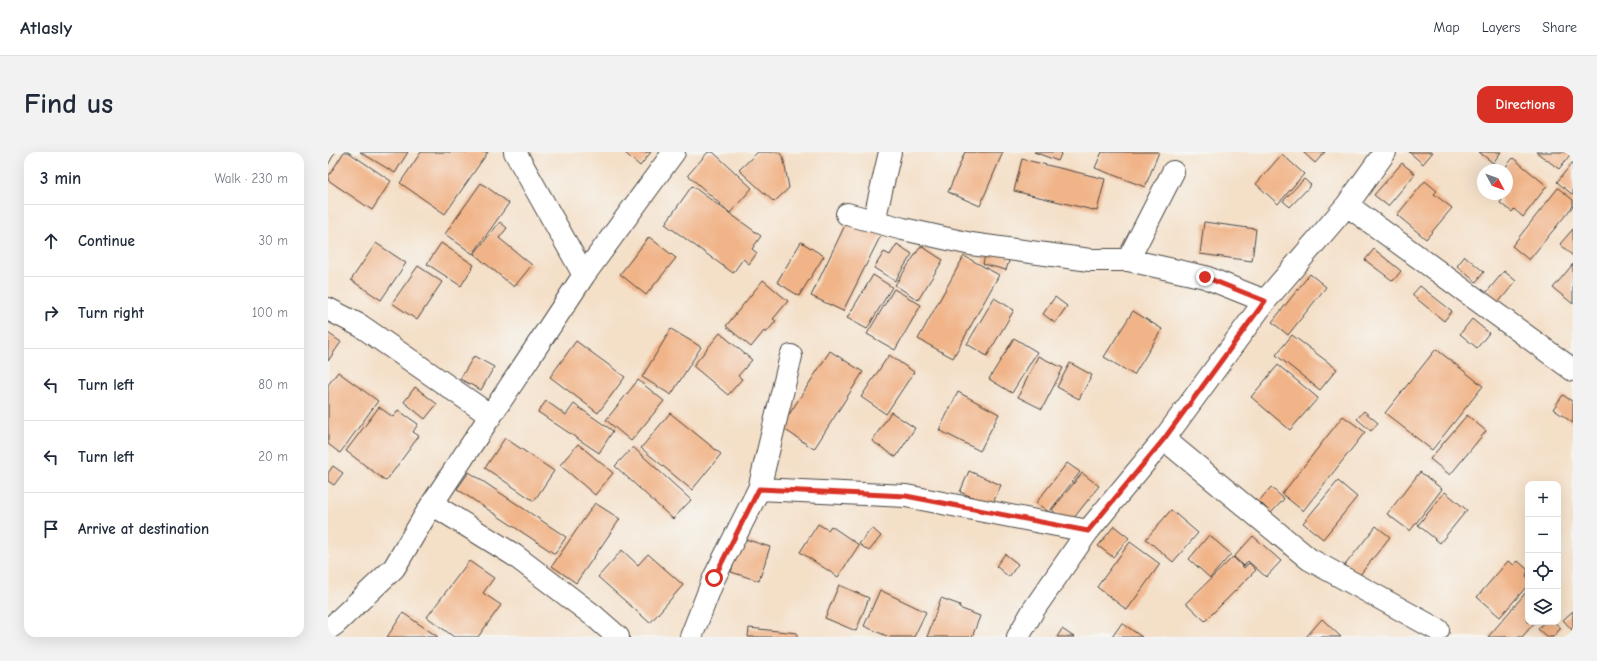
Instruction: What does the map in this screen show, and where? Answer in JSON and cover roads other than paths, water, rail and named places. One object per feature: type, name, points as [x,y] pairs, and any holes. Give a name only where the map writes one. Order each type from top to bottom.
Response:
[{"type":"street","points":[[516,152],[584,275]]},
{"type":"street","points":[[328,629],[394,568],[432,504],[584,275],[674,152]]},
{"type":"street","points":[[874,222],[890,152]]},
{"type":"street","points":[[1018,637],[1034,609],[1088,531],[1164,439],[1265,301],[1347,205],[1385,152]]},
{"type":"street","points":[[1128,260],[1173,172]]},
{"type":"street","points":[[1347,205],[1573,370]]},
{"type":"street","points":[[847,214],[874,222],[971,244],[1090,260],[1128,260],[1205,277],[1265,301]]},
{"type":"street","points":[[328,309],[361,326],[491,416]]},
{"type":"street","points":[[691,637],[714,578],[759,489],[791,356]]},
{"type":"street","points":[[1164,439],[1309,559],[1438,630]]},
{"type":"street","points":[[759,489],[906,496],[1088,531]]},
{"type":"street","points":[[432,504],[514,554],[594,616],[618,637]]}]
